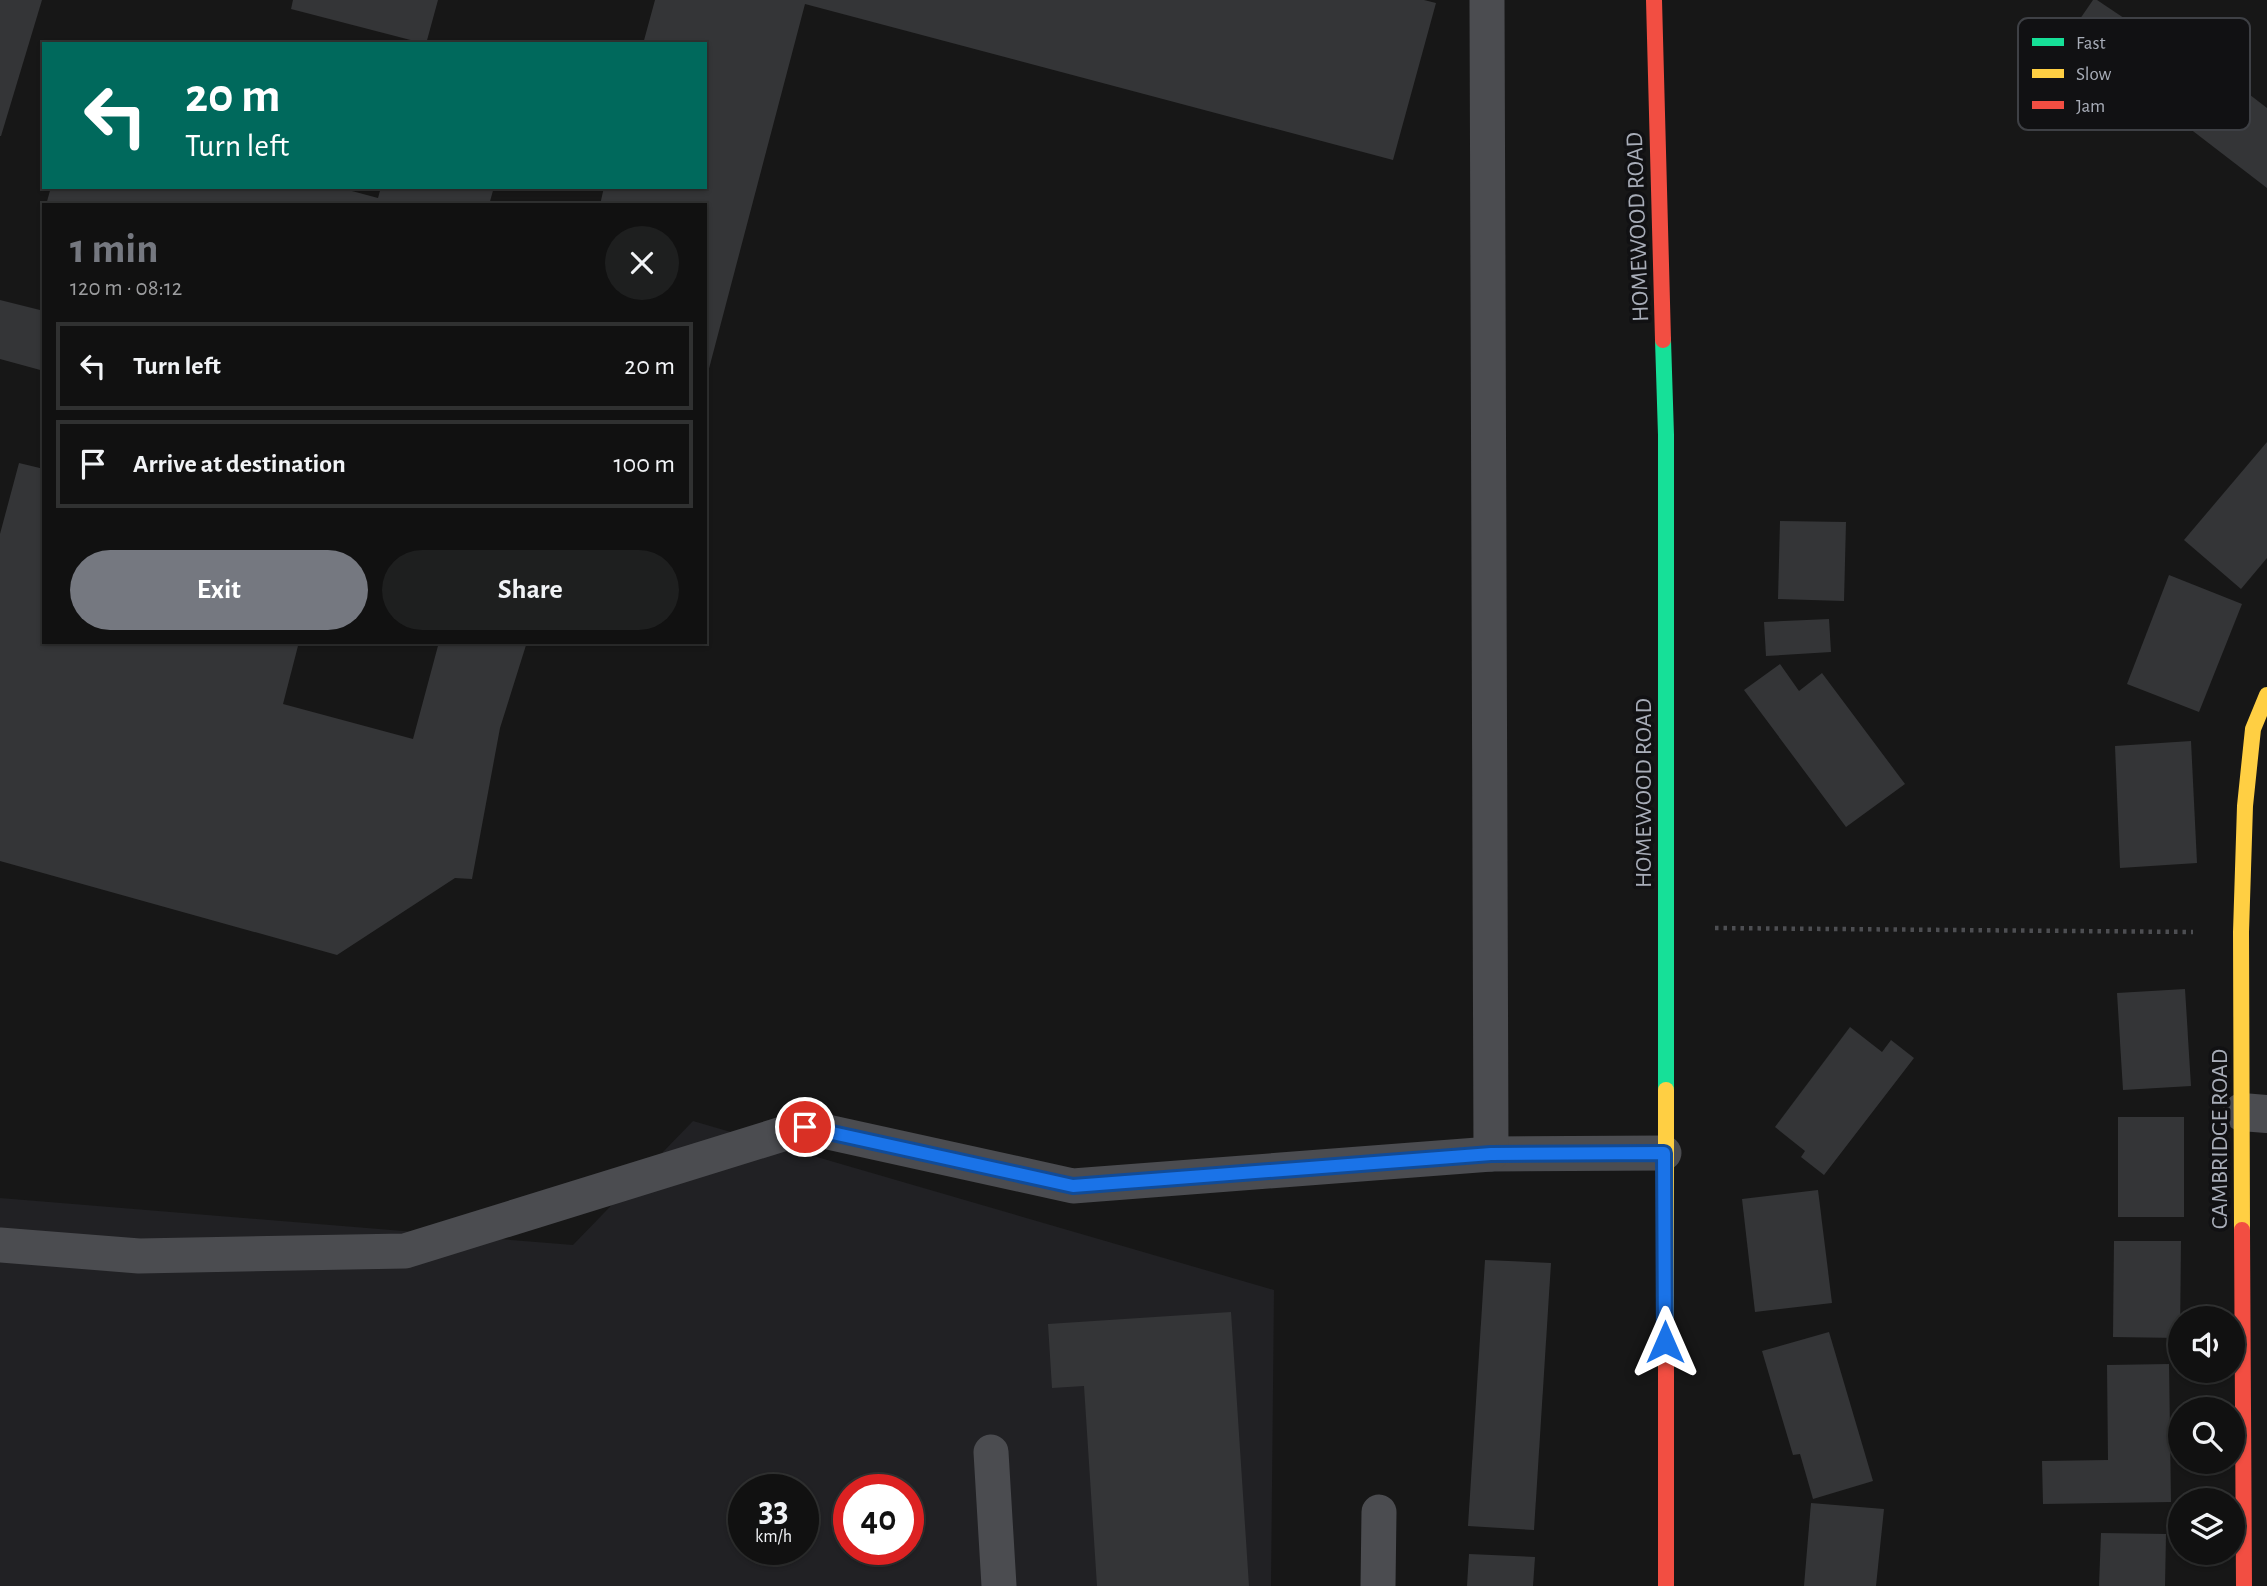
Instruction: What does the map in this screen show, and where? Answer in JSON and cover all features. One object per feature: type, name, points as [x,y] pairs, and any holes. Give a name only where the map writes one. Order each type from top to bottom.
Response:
[{"type":"street","name":"HOMEWOOD ROAD","points":[[1654,0],[1666,435],[1666,1586]]},
{"type":"street","name":"CAMBRIDGE ROAD","points":[[2244,1586],[2254,1113],[2241,932],[2245,806],[2253,729],[2267,695]]},
{"type":"lane","points":[[1488,0],[1491,1154]]},
{"type":"lane","points":[[0,1245],[139,1256],[405,1251],[805,1127],[1073,1186],[1491,1154],[1664,1153]]},
{"type":"lane","points":[[991,1452],[999,1586]]},
{"type":"lane","points":[[1378,1586],[1379,1512]]},
{"type":"path","points":[[1665,928],[2241,932]]},
{"type":"shaded area","points":[[693,1121],[1274,1290],[1271,1586],[0,1586],[0,1198],[573,1245]]},
{"type":"building","points":[[0,0],[42,0],[1,136],[0,136]]},
{"type":"building","points":[[293,0],[438,0],[427,42],[291,9]]},
{"type":"building","points":[[655,0],[1424,0],[1436,3],[1393,160],[805,4],[707,376],[707,203],[600,203],[604,189],[707,189],[707,42],[644,42]]},
{"type":"building","points":[[2093,0],[2097,0],[2124,18],[2081,18]]},
{"type":"building","points":[[2250,95],[2267,108],[2267,188],[2192,130],[2250,130]]},
{"type":"building","points":[[50,189],[344,189],[378,198],[380,189],[493,189],[490,203],[47,203]]},
{"type":"building","points":[[0,300],[42,310],[42,370],[0,359]]},
{"type":"building","points":[[2267,442],[2267,558],[2241,589],[2184,540]]},
{"type":"building","points":[[19,463],[42,469],[42,644],[298,644],[283,704],[413,739],[438,644],[526,644],[500,728],[472,879],[455,878],[337,955],[0,861],[0,534]]},
{"type":"building","points":[[1780,521],[1846,522],[1844,601],[1778,599]]},
{"type":"building","points":[[2169,575],[2242,604],[2199,712],[2127,684]]},
{"type":"building","points":[[1829,619],[1831,652],[1766,656],[1764,622]]},
{"type":"building","points":[[1780,664],[1799,691],[1822,673],[1905,784],[1846,827],[1744,690]]},
{"type":"building","points":[[2191,741],[2197,863],[2120,868],[2115,746]]},
{"type":"building","points":[[2185,989],[2191,1086],[2123,1090],[2117,993]]},
{"type":"building","points":[[1850,1027],[1882,1052],[1891,1040],[1914,1058],[1824,1175],[1801,1157],[1805,1151],[1775,1127]]},
{"type":"building","points":[[2118,1117],[2184,1117],[2184,1217],[2118,1217]]},
{"type":"building","points":[[1818,1190],[1832,1303],[1755,1312],[1742,1199]]},
{"type":"building","points":[[2114,1241],[2181,1241],[2180,1306],[2168,1306],[2168,1338],[2113,1337]]},
{"type":"building","points":[[1485,1260],[1551,1263],[1534,1530],[1468,1526]]},
{"type":"building","points":[[1231,1312],[1249,1586],[1097,1586],[1084,1386],[1052,1388],[1048,1324]]},
{"type":"building","points":[[1829,1332],[1873,1481],[1813,1499],[1800,1454],[1793,1455],[1762,1351]]},
{"type":"building","points":[[2168,1364],[2168,1474],[2171,1474],[2171,1488],[2168,1488],[2168,1502],[2043,1504],[2042,1461],[2108,1460],[2107,1365]]},
{"type":"building","points":[[1811,1503],[1884,1509],[1876,1586],[1804,1586]]},
{"type":"building","points":[[2101,1533],[2166,1534],[2165,1586],[2099,1586]]},
{"type":"building","points":[[1469,1554],[1535,1557],[1533,1586],[1467,1586]]},
{"type":"traffic: fast","points":[[1663,340],[1666,435],[1666,1090]]},
{"type":"traffic: slow","points":[[2242,1230],[2241,932],[2245,806],[2253,729],[2267,695]]},
{"type":"traffic: slow","points":[[1666,1090],[1666,1368]]},
{"type":"traffic: jam","points":[[1654,0],[1663,340]]},
{"type":"traffic: jam","points":[[2242,1230],[2244,1586]]},
{"type":"traffic: jam","points":[[1666,1368],[1666,1586]]},
{"type":"route","points":[[805,1127],[1073,1186],[1491,1154],[1664,1153],[1665,1342]]}]
